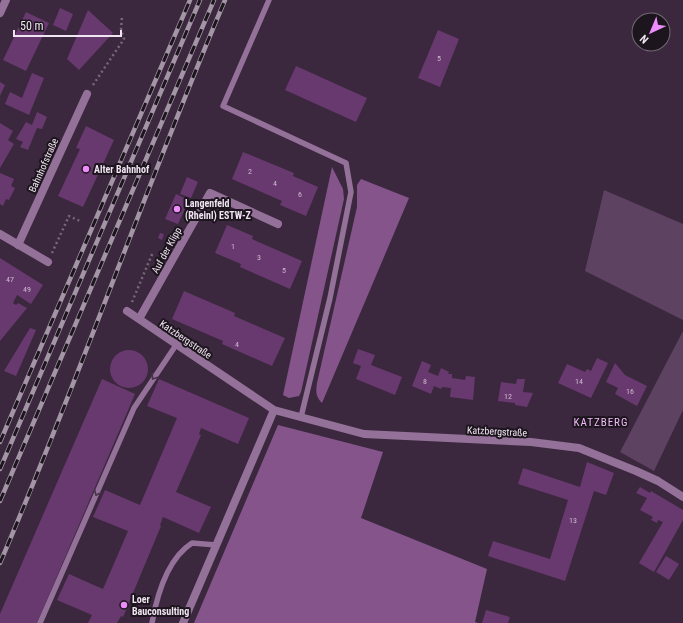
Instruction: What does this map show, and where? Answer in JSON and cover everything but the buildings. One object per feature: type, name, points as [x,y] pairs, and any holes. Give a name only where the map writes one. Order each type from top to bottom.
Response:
[{"type":"street","points":[[0,13],[6,0]]},
{"type":"street","name":"Bahnhofstraße","points":[[18,245],[87,94]]},
{"type":"street","name":"Auf der Klipp","points":[[139,319],[210,193],[278,224]]},
{"type":"street","points":[[0,234],[48,262]]},
{"type":"street","name":"Katzbergstraße","points":[[127,311],[274,410],[364,434],[531,442],[579,448],[611,459],[641,473],[683,497]]},
{"type":"street","points":[[183,623],[274,410]]},
{"type":"lane","points":[[269,0],[223,106],[346,163],[351,192],[330,298],[301,417]]},
{"type":"lane","points":[[40,623],[134,408],[176,344]]},
{"type":"lane","points":[[152,623],[160,590],[178,554],[192,543],[216,545]]},
{"type":"path","points":[[87,94],[124,39],[121,30],[122,16]]},
{"type":"path","points":[[52,252],[68,216],[82,222]]},
{"type":"path","points":[[127,311],[153,252]]},
{"type":"shaded area","points":[[332,167],[343,189],[344,199],[301,392],[299,396],[289,398],[283,395]]},
{"type":"shaded area","points":[[361,179],[409,198],[322,403],[317,396],[317,383],[357,207],[357,185]]},
{"type":"shaded area","points":[[604,190],[683,224],[683,320],[585,271]]},
{"type":"shaded area","points":[[683,331],[683,410],[654,471],[620,452]]},
{"type":"shaded area","points":[[278,425],[383,452],[361,518],[487,569],[475,622],[478,623],[194,623]]},
{"type":"railway","points":[[0,442],[190,0]]},
{"type":"railway","points":[[0,469],[200,0]]},
{"type":"railway","points":[[0,501],[214,0]]},
{"type":"railway","points":[[0,563],[58,423],[168,140],[225,0]]},
{"type":"place","name":"Alter Bahnhof","points":[[86,169]]},
{"type":"place","name":"Langenfeld (Rheinl) ESTW-Z","points":[[177,209]]},
{"type":"place","name":"Loer Bauconsulting","points":[[124,605]]},
{"type":"district","name":"KATZBERG","points":[[601,422]]}]
